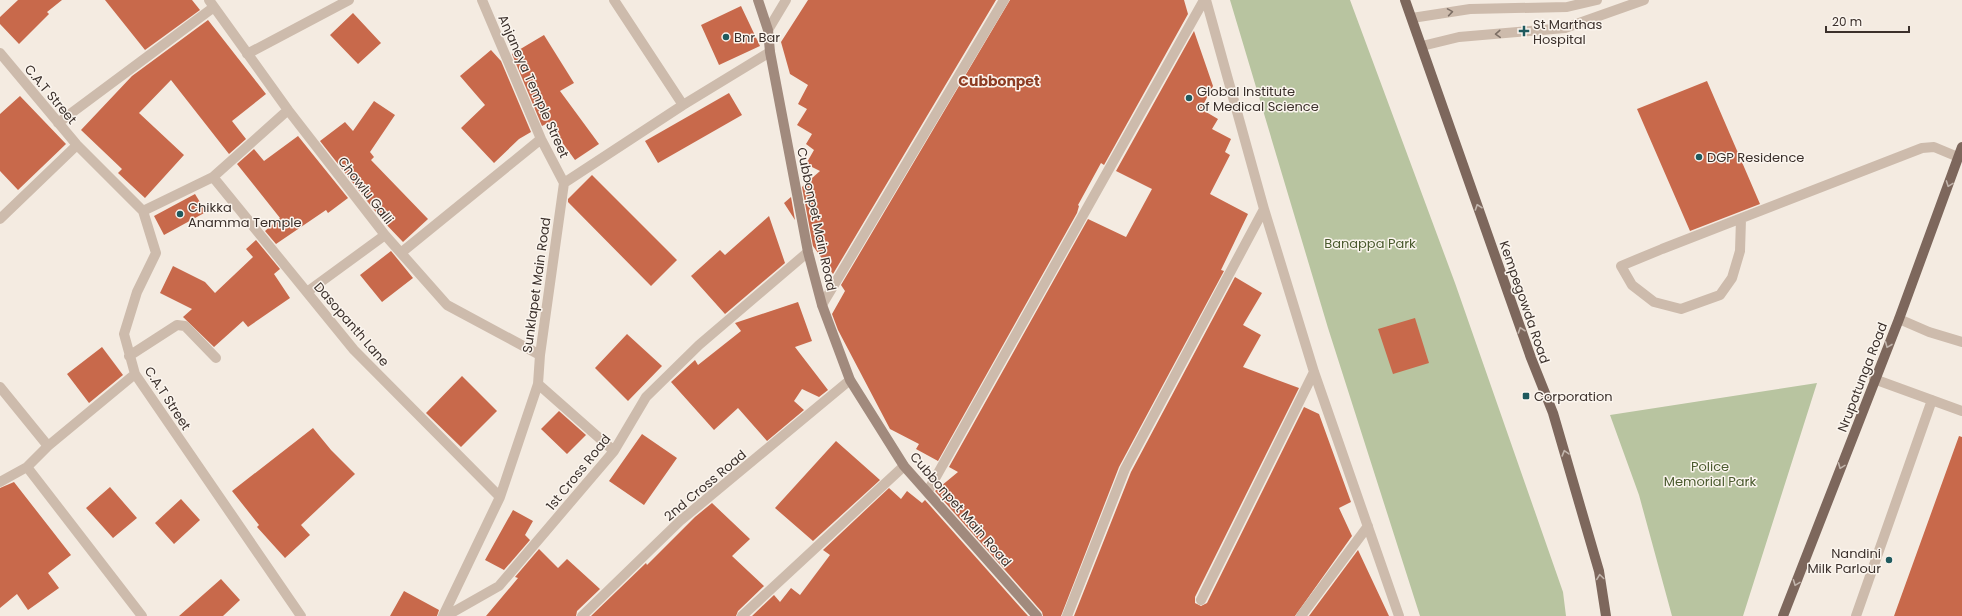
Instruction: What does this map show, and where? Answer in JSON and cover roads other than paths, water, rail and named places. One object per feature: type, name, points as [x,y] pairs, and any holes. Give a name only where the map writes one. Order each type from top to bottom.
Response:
[{"type":"main road","name":"Kempegowda Road","points":[[1405,0],[1531,358],[1553,413],[1600,571],[1606,616]]},
{"type":"main road","name":"Nrupatunga Road","points":[[1783,616],[1874,379],[1899,319],[1962,147]]},
{"type":"street","points":[[247,54],[349,0]]},
{"type":"street","name":"Anjaneya Temple Street","points":[[482,0],[541,139],[564,183]]},
{"type":"street","points":[[614,0],[683,105]]},
{"type":"street","name":"Cubbonpet Main Road","points":[[758,0],[768,30],[770,52],[808,252],[822,305],[850,380],[904,466],[1037,616]]},
{"type":"street","points":[[768,30],[786,0]]},
{"type":"street","points":[[822,305],[1004,0]]},
{"type":"street","points":[[1205,0],[1264,209],[1314,372],[1399,616]]},
{"type":"street","points":[[928,492],[1205,0]]},
{"type":"street","points":[[1412,18],[1470,9],[1567,7],[1597,0]]},
{"type":"street","points":[[1422,46],[1459,37],[1565,28],[1644,0]]},
{"type":"street","points":[[58,123],[212,3]]},
{"type":"street","name":"Chowlu Galli","points":[[212,3],[288,110],[385,235],[402,252],[447,305],[540,355]]},
{"type":"street","points":[[564,183],[683,105],[770,52]]},
{"type":"street","name":"C.A.T Street","points":[[0,53],[77,145],[143,211],[156,252],[137,292],[124,334],[135,374],[301,616]]},
{"type":"street","points":[[143,211],[213,177],[288,110]]},
{"type":"street","points":[[402,252],[541,139]]},
{"type":"street","points":[[0,219],[77,145]]},
{"type":"street","points":[[1741,219],[1740,251],[1732,278],[1720,295],[1681,309],[1654,302],[1632,285],[1621,266],[1922,148],[1934,147],[1958,157]]},
{"type":"street","name":"Dasopanth Lane","points":[[213,177],[354,350],[500,496]]},
{"type":"street","name":"Sunklapet Main Road","points":[[444,616],[500,496],[538,384],[540,355],[564,183]]},
{"type":"street","points":[[1067,616],[1125,469],[1264,209]]},
{"type":"street","points":[[307,292],[385,235]]},
{"type":"street","name":"1st Cross Road","points":[[444,616],[499,586],[614,451],[646,397],[699,345],[808,252]]},
{"type":"street","points":[[1899,319],[1929,332],[1962,342]]},
{"type":"street","points":[[130,356],[176,325],[185,326],[216,358]]},
{"type":"street","points":[[1201,600],[1314,372]]},
{"type":"street","points":[[0,482],[27,467],[48,446],[135,374]]},
{"type":"street","points":[[1874,379],[1962,411]]},
{"type":"street","name":"2nd Cross Road","points":[[582,616],[680,521],[850,380]]},
{"type":"street","points":[[538,384],[614,451]]},
{"type":"street","points":[[0,387],[48,446]]},
{"type":"street","points":[[1856,616],[1932,400]]},
{"type":"street","points":[[742,616],[904,466]]},
{"type":"street","points":[[27,467],[142,616]]},
{"type":"street","points":[[1301,616],[1368,526]]},
{"type":"place","name":"St Marthas Hospital","points":[[1524,31]]},
{"type":"place","name":"Bnr Bar","points":[[726,37]]},
{"type":"place","name":"Global Institute of Medical Science","points":[[1189,98]]},
{"type":"place","name":"DGP Residence","points":[[1699,157]]},
{"type":"place","name":"Chikka Anamma Temple","points":[[180,214]]},
{"type":"place","name":"Corporation","points":[[1526,396]]},
{"type":"place","name":"Nandini Milk Parlour","points":[[1889,560]]},
{"type":"district","name":"Cubbonpet","points":[[999,81]]},
{"type":"park label","name":"Banappa Park","points":[[1370,243]]},
{"type":"park label","name":"Police Memorial Park","points":[[1710,474]]}]
